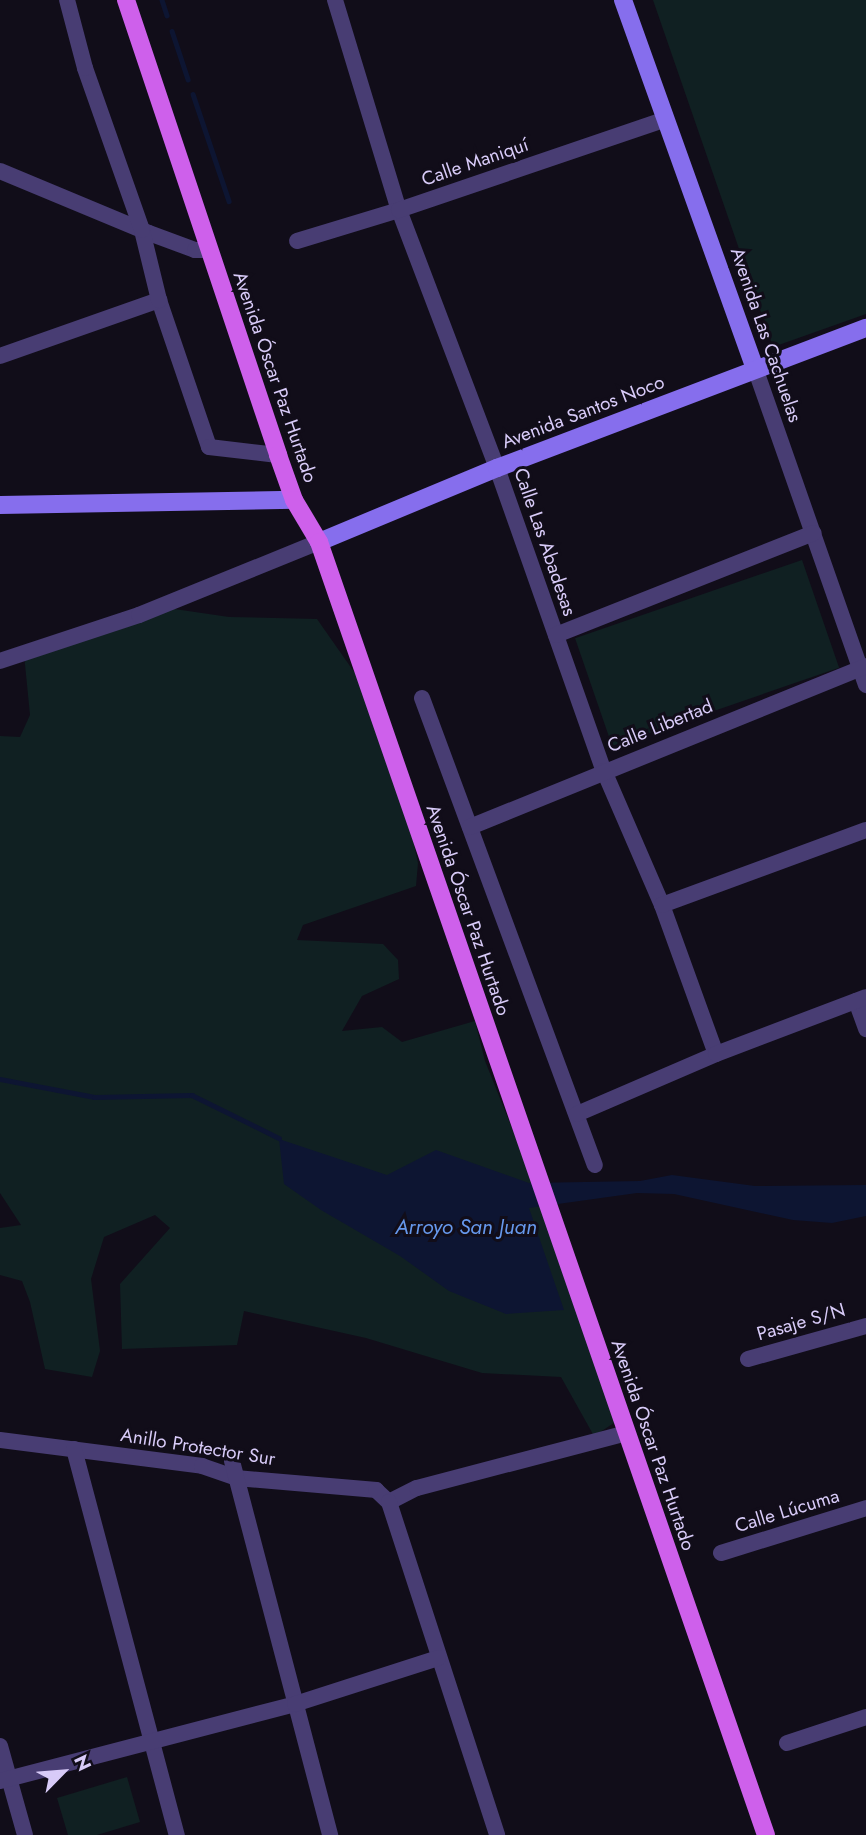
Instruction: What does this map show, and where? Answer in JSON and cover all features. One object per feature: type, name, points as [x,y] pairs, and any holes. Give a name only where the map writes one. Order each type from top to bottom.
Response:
[{"type":"main road","name":"Avenida Óscar Paz Hurtado","points":[[126,0],[202,250],[294,500],[318,542],[766,1835]]},
{"type":"street","points":[[67,0],[85,68],[146,232],[159,300],[209,447],[278,456]]},
{"type":"street","name":"Calle Las Abadesas","points":[[335,0],[400,210],[497,468],[604,771],[662,905],[716,1054]]},
{"type":"street","name":"Avenida Las Cachuelas","points":[[623,0],[863,667],[866,685]]},
{"type":"street","name":"Calle Maniquí","points":[[297,241],[400,210],[666,119]]},
{"type":"street","points":[[0,172],[146,232],[202,250]]},
{"type":"street","points":[[0,356],[159,300]]},
{"type":"street","name":"Avenida Santos Noco","points":[[318,542],[497,468],[866,328]]},
{"type":"street","points":[[0,505],[294,500]]},
{"type":"street","points":[[556,635],[813,533]]},
{"type":"street","points":[[0,661],[139,615],[318,542]]},
{"type":"street","name":"Calle Libertad","points":[[470,827],[863,667]]},
{"type":"street","points":[[422,698],[595,1165]]},
{"type":"street","points":[[662,905],[866,830]]},
{"type":"street","points":[[577,1114],[716,1054],[861,999],[866,1029]]},
{"type":"street","name":"Pasaje S/N","points":[[748,1359],[866,1326]]},
{"type":"street","points":[[497,1835],[389,1502],[417,1488],[626,1433]]},
{"type":"street","name":"Anillo Protector Sur","points":[[0,1440],[202,1466],[236,1478],[376,1490],[389,1502]]},
{"type":"street","points":[[74,1450],[177,1835]]},
{"type":"street","points":[[232,1461],[330,1835]]},
{"type":"street","name":"Calle Lúcuma","points":[[722,1553],[866,1508]]},
{"type":"street","points":[[5,1780],[295,1704],[438,1658]]},
{"type":"street","points":[[787,1743],[866,1717]]},
{"type":"street","points":[[0,1746],[5,1780],[25,1835]]},
{"type":"shaded area","points":[[653,0],[866,0],[866,314],[773,347]]},
{"type":"shaded area","points":[[802,560],[839,668],[612,746],[575,638]]},
{"type":"shaded area","points":[[154,606],[229,617],[317,619],[359,679],[405,803],[418,863],[416,886],[303,925],[297,940],[383,944],[398,960],[399,979],[362,996],[342,1031],[382,1027],[402,1042],[475,1021],[485,1061],[522,1153],[617,1421],[594,1436],[561,1377],[482,1373],[366,1338],[244,1311],[237,1345],[122,1349],[120,1284],[170,1228],[155,1215],[104,1237],[91,1279],[100,1351],[92,1377],[45,1369],[30,1302],[22,1281],[0,1275],[0,1228],[21,1225],[0,1193],[0,736],[20,737],[30,715],[24,654]]},
{"type":"shaded area","points":[[127,1777],[140,1822],[97,1835],[68,1835],[57,1798]]},
{"type":"water","name":"Arroyo San Juan","points":[[279,1139],[387,1175],[436,1150],[529,1183],[640,1181],[672,1175],[755,1186],[866,1185],[866,1216],[832,1223],[793,1220],[674,1194],[637,1193],[529,1208],[564,1310],[506,1314],[449,1291],[400,1256],[321,1210],[284,1184]]},
{"type":"waterway","points":[[162,0],[167,15]]},
{"type":"waterway","points":[[172,31],[188,79]]},
{"type":"waterway","points":[[193,94],[229,201]]},
{"type":"waterway","name":"Arroyo San Juan","points":[[0,1079],[94,1097],[192,1095],[279,1138]]}]
